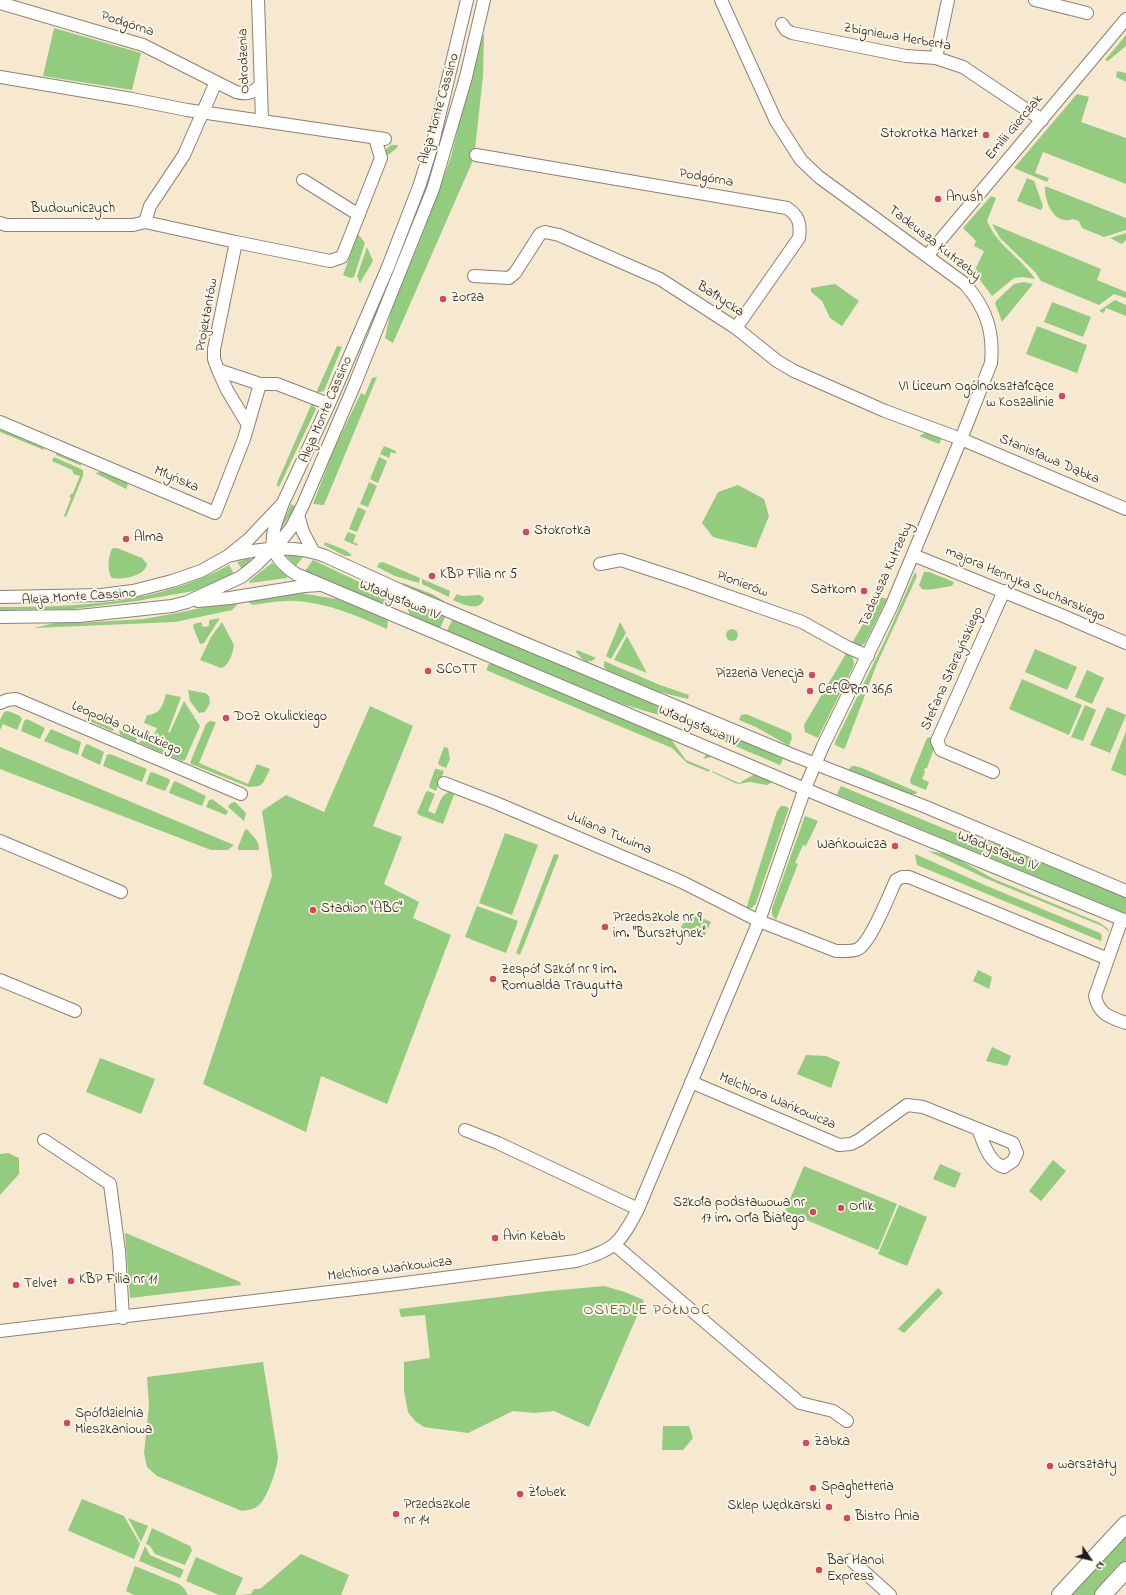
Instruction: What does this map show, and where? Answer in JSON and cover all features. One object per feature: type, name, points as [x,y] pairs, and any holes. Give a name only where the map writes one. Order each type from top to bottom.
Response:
[{"type":"main road","points":[[1060,1595],[1126,1524]]},
{"type":"main road","points":[[1103,1595],[1126,1570]]},
{"type":"street","name":"Odrodzenia","points":[[258,0],[262,120]]},
{"type":"street","name":"Aleja Monte Cassino","points":[[0,597],[101,595],[133,591],[172,581],[201,571],[228,556],[248,540],[283,503],[388,267],[420,184],[433,142],[467,0]]},
{"type":"street","name":"Aleja Monte Cassino","points":[[0,617],[79,616],[172,606],[186,602],[241,577],[256,565],[287,532],[298,515],[354,386],[433,189],[466,77],[484,0]]},
{"type":"street","name":"Tadeusza Kutrzeby","points":[[721,0],[776,121],[801,160],[819,177],[965,284],[974,294],[985,313],[992,338],[993,349],[991,363],[913,555],[868,656],[815,763],[805,788]]},
{"type":"street","points":[[936,58],[948,0]]},
{"type":"street","points":[[1035,0],[1087,13]]},
{"type":"street","name":"Podgórna","points":[[8,3],[143,44],[216,82],[244,94],[254,91],[261,84]]},
{"type":"street","name":"Emilii Gierczak","points":[[927,256],[1126,19]]},
{"type":"street","name":"Zbigniewa Herberta","points":[[782,24],[786,30],[792,34],[906,56],[936,58],[963,67],[1042,120]]},
{"type":"street","points":[[0,77],[203,112],[380,138],[381,158],[342,257],[330,261],[145,222],[150,206],[184,155],[203,112],[216,82]]},
{"type":"street","name":"Podgórna","points":[[476,155],[779,206],[791,210],[800,224],[799,238],[736,328]]},
{"type":"street","points":[[303,180],[359,215]]},
{"type":"street","name":"Budowniczych","points":[[0,223],[6,225],[133,225],[145,222]]},
{"type":"street","name":"Bałtycka","points":[[474,276],[510,278],[515,273],[540,234],[551,233],[559,235],[660,279],[736,328],[777,361],[794,371],[885,410],[961,439]]},
{"type":"street","name":"Projektantów","points":[[236,242],[214,349],[214,359],[218,370],[260,384],[277,384],[328,404]]},
{"type":"street","points":[[218,370],[227,390],[248,425]]},
{"type":"street","name":"Młyńska","points":[[0,422],[215,513],[244,439],[260,384]]},
{"type":"street","name":"Stanisława Dąbka","points":[[961,439],[1126,509]]},
{"type":"street","points":[[273,548],[274,527],[283,503]]},
{"type":"street","points":[[298,515],[303,532],[313,551]]},
{"type":"street","name":"Władysława IV","points":[[273,548],[278,558],[285,566],[296,574],[323,586],[1124,920],[1095,996],[1097,1005],[1105,1015],[1126,1023]]},
{"type":"street","name":"Władysława IV","points":[[228,556],[241,552],[273,548],[313,551],[505,635],[815,763],[926,807],[1126,891]]},
{"type":"street","name":"majora Henryka Sucharskiego","points":[[913,555],[1004,591],[1126,643]]},
{"type":"street","name":"Pionierów","points":[[600,564],[621,560],[682,580],[802,622],[847,647],[868,656]]},
{"type":"street","points":[[186,602],[230,598],[304,586],[323,586]]},
{"type":"street","name":"Stefana Starzyńskiego","points":[[993,772],[941,750],[937,741],[1004,591]]},
{"type":"street","name":"Leopolda Okulickiego","points":[[0,704],[8,700],[16,699],[240,794]]},
{"type":"street","name":"Juliana Tuwima","points":[[444,783],[496,802],[682,882],[759,921]]},
{"type":"street","name":"Melchiora Wańkowicza","points":[[0,1332],[576,1261],[598,1255],[615,1245],[628,1229],[638,1209],[759,921],[805,788]]},
{"type":"street","points":[[0,842],[121,892]]},
{"type":"street","points":[[759,921],[836,950],[848,951],[859,948],[868,940],[896,880],[902,877],[909,877],[1108,959]]},
{"type":"street","points":[[0,980],[75,1011]]},
{"type":"street","name":"Melchiora Wańkowicza","points":[[691,1082],[839,1145],[851,1144],[859,1140],[907,1105],[923,1107],[978,1129]]},
{"type":"street","points":[[465,1130],[638,1209]]},
{"type":"street","points":[[44,1140],[110,1184],[119,1251],[123,1318]]},
{"type":"street","points":[[615,1245],[800,1402],[833,1411],[847,1421]]},
{"type":"street","points":[[852,1560],[890,1595]]},
{"type":"green space","points":[[54,28],[141,53],[132,90],[43,76]]},
{"type":"green space","points":[[481,34],[484,35],[483,76],[474,158],[393,343],[385,338],[391,310],[422,235],[451,157]]},
{"type":"green space","points":[[1126,35],[1126,46],[1108,61],[1105,60]]},
{"type":"green space","points":[[1117,71],[1126,73],[1126,82],[1116,77]]},
{"type":"green space","points":[[1077,94],[1089,97],[1081,122],[1126,138],[1126,184],[1043,152],[1035,173],[1049,178],[1047,182],[1014,168]]},
{"type":"green space","points":[[391,145],[398,145],[397,148],[388,155],[385,155],[385,150]]},
{"type":"green space","points":[[1027,178],[1034,181],[1043,206],[1041,210],[1017,201]]},
{"type":"green space","points":[[1045,186],[1126,218],[1126,230],[1104,237],[1082,228],[1079,221],[1073,219],[1060,219],[1048,205]]},
{"type":"green space","points":[[991,196],[996,198],[987,221],[997,238],[1023,264],[1035,279],[1023,277],[1014,278],[992,296],[980,280],[973,274],[984,251],[974,246],[976,241],[963,228]]},
{"type":"green space","points":[[992,224],[1101,269],[1097,280],[1126,292],[1126,298],[1114,294],[1099,305],[1041,281],[1036,273],[1000,238]]},
{"type":"green space","points":[[1126,233],[1126,240],[1122,244],[1110,238]]},
{"type":"green space","points":[[358,234],[365,243],[354,277],[351,278],[343,275]]},
{"type":"green space","points":[[367,247],[373,261],[360,283],[357,276]]},
{"type":"green space","points":[[1024,282],[1033,284],[1002,322],[995,303],[1014,284]]},
{"type":"green space","points":[[835,284],[859,301],[842,326],[830,318],[822,301],[811,292],[811,288]]},
{"type":"green space","points":[[1115,300],[1126,305],[1126,316],[1106,308],[1104,313],[1099,311]]},
{"type":"green space","points":[[1052,302],[1091,317],[1083,337],[1044,322]]},
{"type":"green space","points":[[1037,326],[1087,345],[1077,373],[1026,354]]},
{"type":"green space","points":[[337,346],[342,347],[324,391],[316,393]]},
{"type":"green space","points":[[377,377],[324,505],[313,504],[334,449],[361,393],[365,395],[372,378]]},
{"type":"green space","points":[[312,403],[316,409],[279,487],[277,486],[277,483]]},
{"type":"green space","points":[[0,428],[43,446],[44,450],[0,432]]},
{"type":"green space","points":[[925,433],[930,433],[942,438],[939,444],[919,436]]},
{"type":"green space","points":[[384,446],[396,451],[395,454],[391,452],[389,458],[380,454]]},
{"type":"green space","points":[[57,452],[79,461],[82,466],[56,455]]},
{"type":"green space","points":[[54,457],[83,470],[83,476],[66,517],[64,516],[71,498],[69,496],[73,493],[80,476],[74,474],[72,470],[52,461]]},
{"type":"green space","points":[[379,457],[387,461],[378,483],[370,479]]},
{"type":"green space","points":[[101,472],[127,481],[128,484],[126,489],[95,473]]},
{"type":"green space","points":[[369,482],[377,486],[368,507],[360,504]]},
{"type":"green space","points":[[738,485],[764,499],[769,516],[756,548],[713,537],[702,523],[718,492]]},
{"type":"green space","points":[[291,504],[296,507],[281,529],[281,528]]},
{"type":"green space","points":[[358,507],[366,511],[357,532],[349,529]]},
{"type":"green space","points":[[348,532],[356,535],[353,542],[358,544],[357,546],[344,540]]},
{"type":"green space","points":[[325,542],[345,550],[352,555],[345,556],[324,545]]},
{"type":"green space","points":[[113,548],[117,548],[142,558],[147,564],[145,568],[142,572],[127,578],[112,578],[109,571],[109,563],[111,550]]},
{"type":"green space","points":[[290,555],[303,557],[296,566],[286,556]]},
{"type":"green space","points":[[249,558],[252,559],[242,569],[237,562]]},
{"type":"green space","points":[[313,560],[391,597],[393,603],[388,606],[305,571]]},
{"type":"green space","points":[[383,562],[420,578],[419,583],[395,576],[377,567],[379,563]]},
{"type":"green space","points":[[272,563],[287,576],[287,578],[250,583],[249,581]]},
{"type":"green space","points":[[229,565],[234,574],[193,591],[137,601],[73,609],[0,610],[0,607],[59,606],[118,601],[175,588],[202,578]]},
{"type":"green space","points":[[915,572],[917,576],[876,666],[844,749],[835,745],[835,742],[887,636]]},
{"type":"green space","points":[[924,572],[929,572],[954,582],[952,586],[922,589],[919,585]]},
{"type":"green space","points":[[422,579],[450,591],[449,597],[422,584]]},
{"type":"green space","points":[[403,583],[432,594],[444,602],[401,584]]},
{"type":"green space","points":[[300,593],[337,599],[385,617],[388,621],[387,629],[354,615],[320,604],[291,601],[253,605],[249,603],[249,599],[273,594]]},
{"type":"green space","points":[[457,594],[462,596],[480,595],[484,598],[482,603],[479,605],[471,606],[453,600]]},
{"type":"green space","points":[[881,597],[887,599],[865,643],[859,647],[851,645],[878,598]]},
{"type":"green space","points":[[238,600],[236,606],[232,610],[175,622],[34,628],[59,622],[77,623],[144,619]]},
{"type":"green space","points":[[411,603],[415,603],[446,615],[440,628],[410,615],[408,610]]},
{"type":"green space","points":[[220,618],[204,643],[200,644],[193,627],[194,624],[201,622],[203,627],[209,626],[209,620]]},
{"type":"green space","points":[[453,618],[784,757],[780,765],[669,718],[622,704],[447,631]]},
{"type":"green space","points":[[222,622],[234,645],[232,655],[226,665],[221,668],[200,660],[211,637]]},
{"type":"green space","points":[[620,622],[626,633],[611,659],[606,656]]},
{"type":"green space","points":[[730,629],[734,629],[738,635],[734,641],[730,641],[726,637],[726,633]]},
{"type":"green space","points":[[627,636],[647,673],[614,660]]},
{"type":"green space","points":[[1035,649],[1077,667],[1067,690],[1025,672]]},
{"type":"green space","points":[[577,650],[596,658],[590,661],[585,661],[576,652]]},
{"type":"green space","points":[[847,652],[853,658],[854,665],[818,738],[805,732],[804,725]]},
{"type":"green space","points":[[604,661],[660,685],[689,695],[688,699],[659,692],[607,670],[604,667]]},
{"type":"green space","points":[[493,663],[670,738],[686,760],[710,770],[709,772],[687,763],[672,748],[486,670],[489,664]]},
{"type":"green space","points":[[1087,670],[1104,678],[1092,704],[1075,697]]},
{"type":"green space","points":[[1022,679],[1082,705],[1069,735],[1009,709]]},
{"type":"green space","points":[[188,690],[205,693],[209,696],[210,703],[205,712],[199,713],[190,701]]},
{"type":"green space","points":[[166,694],[181,697],[168,732],[170,732],[184,701],[200,726],[185,760],[182,761],[139,743],[140,741],[152,739],[157,728],[144,723],[147,715],[151,715],[160,709]]},
{"type":"green space","points":[[1085,705],[1096,710],[1083,741],[1071,737]]},
{"type":"green space","points":[[370,706],[413,726],[373,826],[402,837],[384,884],[419,902],[413,918],[451,935],[387,1104],[321,1076],[306,1132],[203,1084],[272,876],[262,811],[286,795],[324,812]]},
{"type":"green space","points":[[1107,707],[1126,715],[1110,753],[1090,745]]},
{"type":"green space","points":[[8,711],[20,716],[22,719],[17,730],[3,724],[0,730],[0,720],[4,712]]},
{"type":"green space","points":[[746,714],[791,733],[792,738],[789,746],[756,727],[739,720],[741,715]]},
{"type":"green space","points":[[89,718],[114,730],[112,731],[85,719]]},
{"type":"green space","points":[[27,719],[45,728],[40,739],[21,731],[24,721]]},
{"type":"green space","points":[[210,721],[216,722],[199,763],[248,784],[257,764],[270,769],[263,783],[259,786],[249,787],[190,763],[206,724]]},
{"type":"green space","points":[[51,729],[81,742],[78,755],[44,741]]},
{"type":"green space","points":[[119,730],[137,738],[136,742],[120,735]]},
{"type":"green space","points":[[1126,731],[1126,776],[1111,770]]},
{"type":"green space","points":[[930,737],[937,740],[927,768],[924,769],[925,772],[922,779],[929,782],[926,790],[911,784],[910,780],[927,738]]},
{"type":"green space","points":[[87,744],[104,752],[100,765],[81,756]]},
{"type":"green space","points":[[0,747],[234,845],[228,850],[211,850],[0,769]]},
{"type":"green space","points":[[444,747],[448,748],[450,759],[446,768],[438,763]]},
{"type":"green space","points":[[110,754],[147,769],[142,782],[103,766],[107,755]]},
{"type":"green space","points":[[706,755],[713,755],[772,780],[771,783],[767,785],[750,782],[738,784],[735,783],[712,771],[739,783],[755,774],[713,756],[705,759],[704,757]]},
{"type":"green space","points":[[852,766],[862,768],[917,792],[916,794],[906,794],[848,770]]},
{"type":"green space","points":[[435,769],[444,771],[436,791],[429,786]]},
{"type":"green space","points":[[152,772],[169,779],[170,781],[165,791],[146,784],[150,773]]},
{"type":"green space","points":[[175,781],[206,796],[202,806],[169,793]]},
{"type":"green space","points":[[841,786],[950,831],[998,845],[1126,898],[1126,914],[838,795],[837,794]]},
{"type":"green space","points":[[428,791],[435,794],[428,811],[435,814],[443,796],[453,791],[455,792],[443,824],[417,813],[426,792]]},
{"type":"green space","points":[[212,799],[228,811],[226,815],[206,807],[209,800]]},
{"type":"green space","points":[[235,802],[246,813],[244,821],[228,807],[231,803]]},
{"type":"green space","points":[[781,806],[789,808],[756,903],[752,908],[746,909],[777,811]]},
{"type":"green space","points":[[805,816],[818,821],[806,846],[803,845],[795,863],[798,864],[776,920],[772,915],[772,908]]},
{"type":"green space","points":[[247,829],[257,841],[259,850],[238,850],[245,830]]},
{"type":"green space","points":[[505,833],[538,845],[512,915],[479,903]]},
{"type":"green space","points":[[928,851],[949,854],[992,878],[1100,923],[1108,929],[1109,932],[1102,926],[987,879]]},
{"type":"green space","points":[[554,854],[559,855],[520,955],[516,953]]},
{"type":"green space","points":[[915,854],[1100,933],[1102,936],[1101,941],[917,865]]},
{"type":"green space","points":[[477,906],[518,921],[506,953],[465,937]]},
{"type":"green space","points":[[688,912],[711,922],[704,937],[681,928]]},
{"type":"green space","points":[[978,970],[992,977],[989,989],[973,981]]},
{"type":"green space","points":[[992,1047],[1011,1056],[1007,1066],[986,1061]]},
{"type":"green space","points":[[806,1055],[826,1056],[840,1062],[831,1088],[797,1074]]},
{"type":"green space","points":[[100,1058],[155,1079],[141,1114],[86,1092]]},
{"type":"green space","points":[[8,1153],[19,1158],[19,1174],[0,1195],[0,1154]]},
{"type":"green space","points":[[1053,1160],[1066,1171],[1041,1201],[1029,1191]]},
{"type":"green space","points":[[940,1164],[961,1173],[955,1188],[933,1179]]},
{"type":"green space","name":"Orlik","points":[[804,1166],[897,1204],[878,1250],[785,1211]]},
{"type":"green space","points":[[899,1205],[927,1217],[907,1266],[878,1254]]},
{"type":"green space","points":[[126,1233],[240,1282],[241,1285],[130,1298]]},
{"type":"green space","points":[[604,1286],[625,1292],[644,1300],[589,1427],[554,1411],[535,1413],[513,1411],[468,1433],[424,1427],[415,1421],[408,1412],[404,1391],[404,1362],[430,1358],[425,1315],[401,1317],[399,1309]]},
{"type":"green space","points":[[938,1288],[943,1293],[904,1333],[898,1329]]},
{"type":"green space","points":[[263,1362],[278,1457],[269,1489],[258,1506],[242,1511],[157,1476],[147,1467],[144,1453],[149,1406],[147,1377]]},
{"type":"green space","points":[[663,1426],[689,1426],[693,1438],[683,1450],[662,1450]]},
{"type":"green space","points":[[82,1499],[124,1516],[140,1544],[134,1559],[68,1530]]},
{"type":"green space","points":[[128,1518],[148,1526],[141,1542]]},
{"type":"green space","points":[[152,1528],[190,1546],[192,1550],[185,1565],[155,1554],[150,1546],[146,1544]]},
{"type":"green space","points":[[1126,1533],[1126,1561],[1095,1595],[1072,1595],[1085,1576]]},
{"type":"green space","points":[[145,1546],[150,1555],[184,1570],[180,1578],[139,1561]]},
{"type":"green space","points":[[301,1554],[349,1575],[341,1595],[241,1595],[251,1594],[254,1589],[260,1589]]},
{"type":"green space","points":[[196,1557],[243,1578],[235,1595],[219,1595],[186,1581]]},
{"type":"green space","points":[[135,1566],[179,1584],[184,1588],[188,1595],[134,1595],[126,1591]]},
{"type":"place","name":"Stokrotka Market","points":[[986,135]]},
{"type":"place","name":"Anush","points":[[938,199]]},
{"type":"place","name":"Zorza","points":[[443,299]]},
{"type":"place","name":"VI Liceum Ogólnokształcące w Koszalinie","points":[[1062,396]]},
{"type":"place","name":"Stokrotka","points":[[526,532]]},
{"type":"place","name":"Alma","points":[[126,539]]},
{"type":"place","name":"KBP Filia nr 5","points":[[432,576]]},
{"type":"place","name":"Satkom","points":[[864,591]]},
{"type":"place","name":"SCOTT","points":[[428,671]]},
{"type":"place","name":"Pizzeria Venecja","points":[[812,675]]},
{"type":"place","name":"Cef@Rm 36,6","points":[[810,691]]},
{"type":"place","name":"DOZ Okulickiego","points":[[226,718]]},
{"type":"place","name":"Wańkowicza","points":[[895,846]]},
{"type":"place","name":"Stadion \"ABC\"","points":[[313,910]]},
{"type":"place","name":"Przedszkole nr 9 im. \"Bursztynek\"","points":[[605,927]]},
{"type":"place","name":"Zespół Szkół nr 9 im. Romualda Traugutta","points":[[493,979]]},
{"type":"place","name":"Orlik","points":[[841,1208]]},
{"type":"place","name":"Szkoła podstawowa nr 17 im. Orła Białego","points":[[813,1212]]},
{"type":"place","name":"Avin Kebab","points":[[495,1238]]},
{"type":"place","name":"KBP Filia nr 11","points":[[71,1281]]},
{"type":"place","name":"Telvet","points":[[16,1285]]},
{"type":"place","name":"Spółdzielnia Mieszkaniowa","points":[[67,1423]]},
{"type":"place","name":"Żabka","points":[[806,1443]]},
{"type":"place","name":"warsztaty","points":[[1050,1466]]},
{"type":"place","name":"Spaghetteria","points":[[813,1488]]},
{"type":"place","name":"Żłobek","points":[[520,1494]]},
{"type":"place","name":"Sklep Wędkarski","points":[[829,1507]]},
{"type":"place","name":"Przedszkole nr 14","points":[[396,1514]]},
{"type":"place","name":"Bistro Ania","points":[[847,1518]]},
{"type":"place","name":"Bar Hanoi Express","points":[[819,1570]]},
{"type":"district","name":"OSIEDLE PÓŁNOC","points":[[647,1312]]}]
